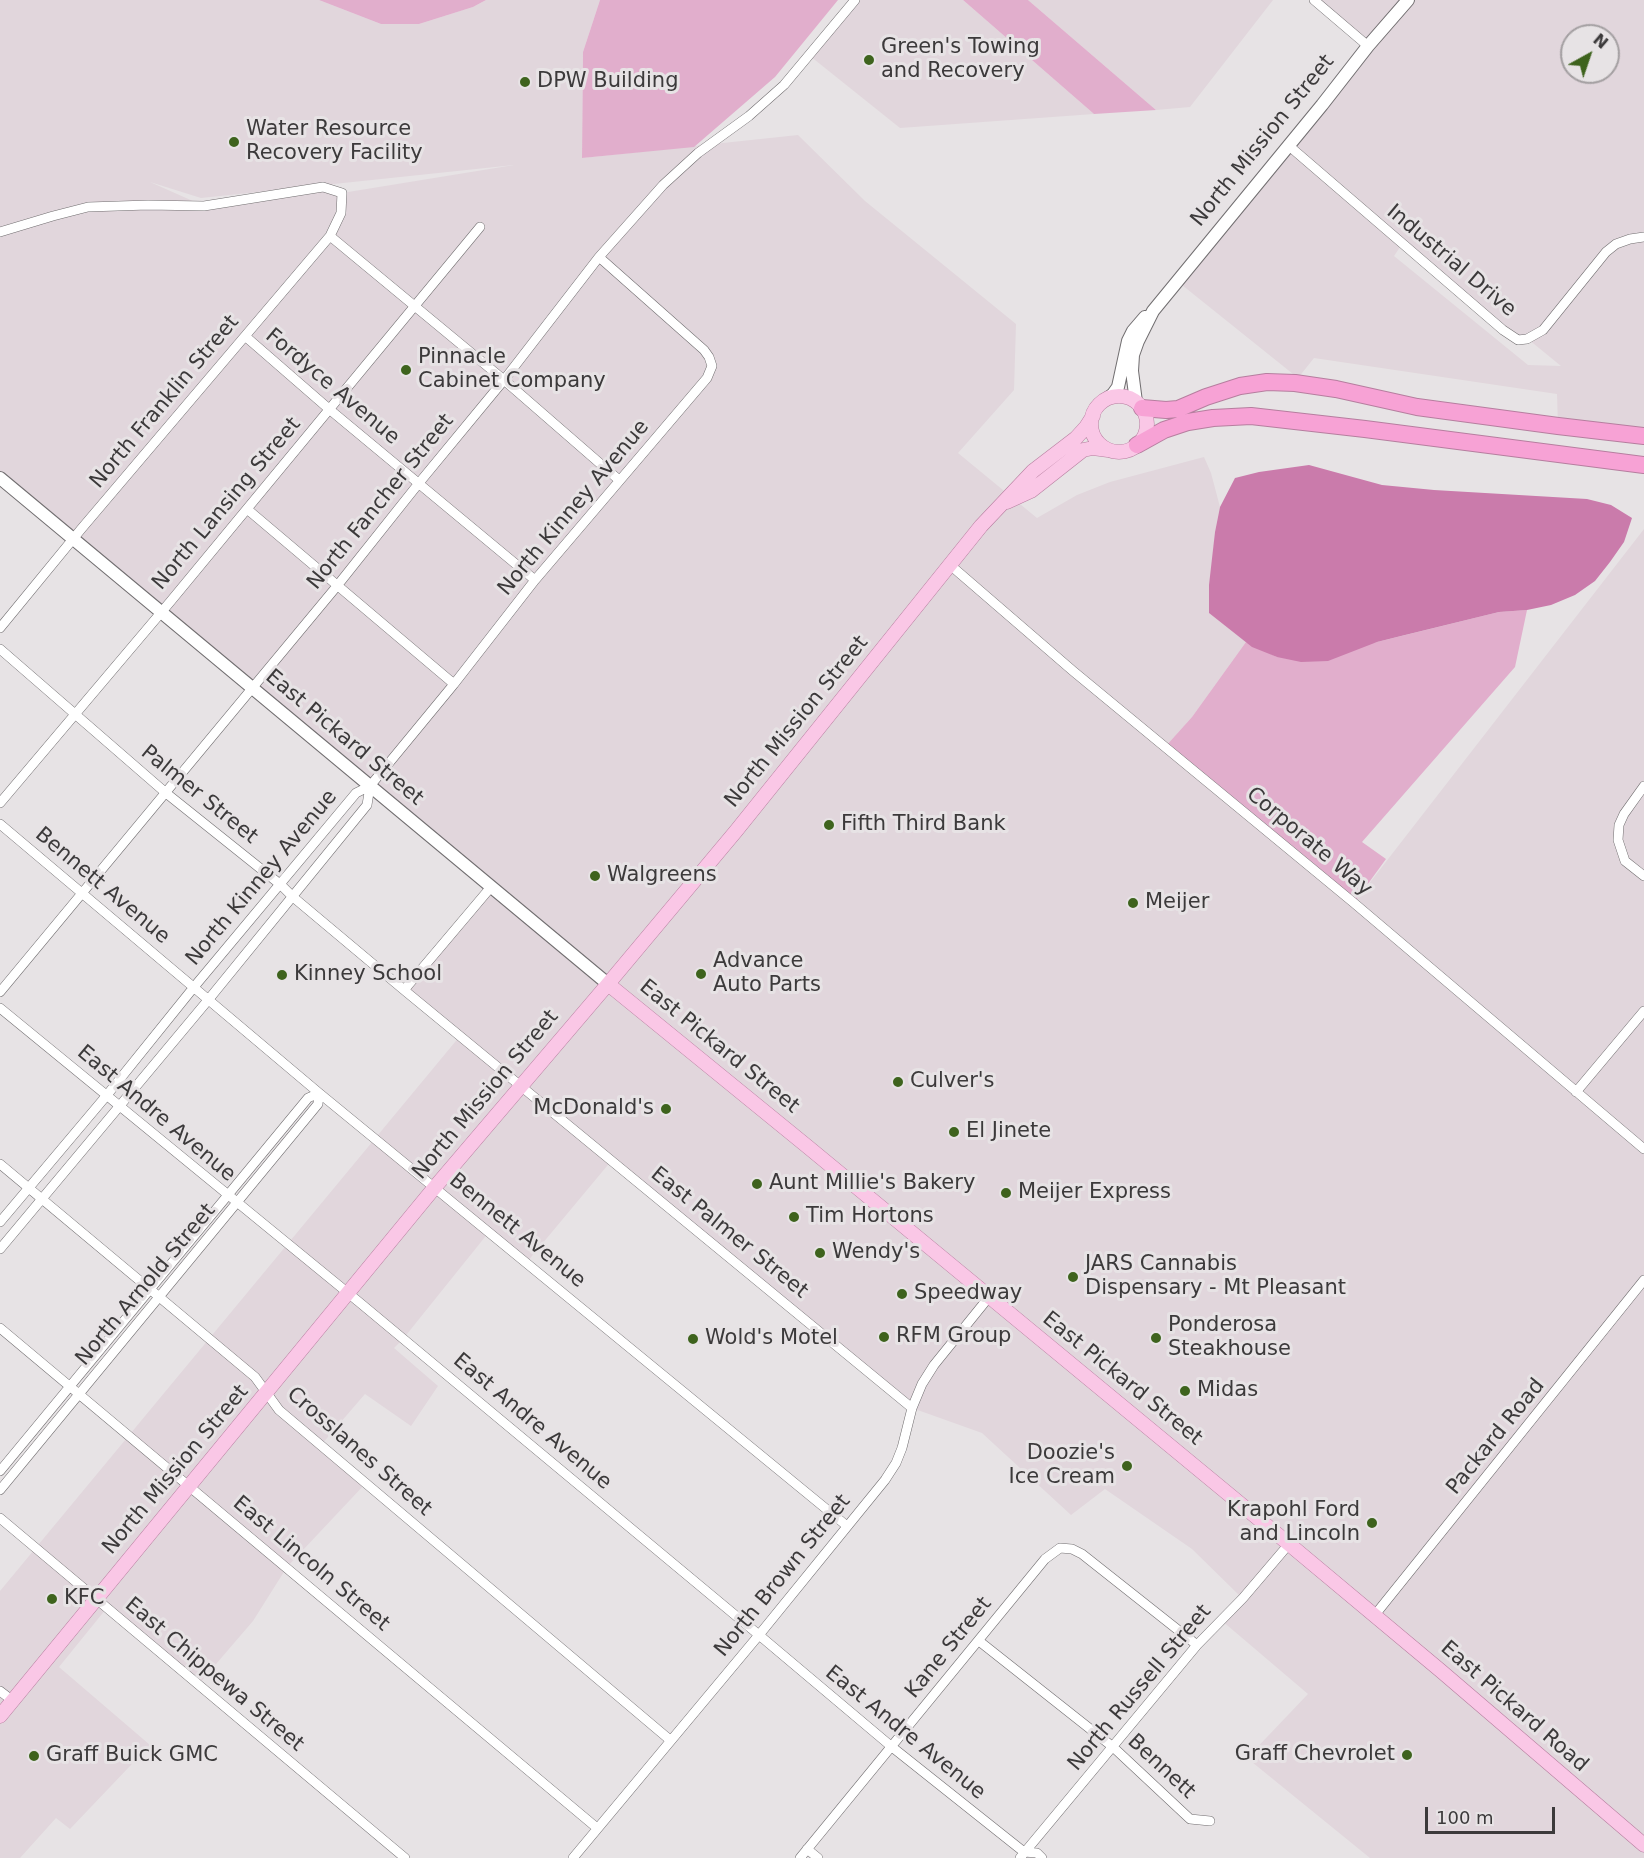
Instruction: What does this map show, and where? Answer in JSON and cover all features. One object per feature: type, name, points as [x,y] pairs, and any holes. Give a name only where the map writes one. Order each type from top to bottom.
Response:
[{"type":"highway","points":[[1139,405],[1166,410],[1178,409],[1240,386],[1267,382],[1295,383],[1417,406],[1644,436]]},
{"type":"highway","points":[[1137,445],[1164,430],[1188,422],[1251,416],[1644,465]]},
{"type":"main road","name":"North Mission Street","points":[[0,1716],[435,1187],[736,831],[949,564],[1033,471],[1076,438],[1097,407],[1113,394],[1118,387],[1125,351],[1133,331],[1153,311],[1408,0]]},
{"type":"main road","name":"North Mission Street","points":[[1005,502],[1031,491],[1083,450],[1093,448],[1123,451],[1137,445],[1146,428],[1146,417],[1139,405],[1132,371],[1133,355],[1153,311]]},
{"type":"main road","points":[[1105,400],[1120,396],[1139,405]]},
{"type":"main road","points":[[1093,416],[1091,426],[1094,436],[1108,450]]},
{"type":"main road","name":"East Pickard Street","points":[[0,478],[608,984],[1412,1647]]},
{"type":"main road","name":"East Pickard Road","points":[[1412,1647],[1644,1845]]},
{"type":"street","name":"North Fancher Street","points":[[0,992],[337,586],[504,380],[599,257],[663,185],[698,153],[749,116],[784,85],[855,0]]},
{"type":"street","points":[[1314,0],[1368,46]]},
{"type":"street","name":"Industrial Drive","points":[[1288,145],[1503,330],[1518,340],[1536,335],[1543,330],[1606,252],[1616,244],[1644,237]]},
{"type":"street","name":"North Franklin Street","points":[[0,232],[88,207],[204,206],[323,187],[342,192],[341,213],[330,236],[0,628]]},
{"type":"street","name":"North Lansing Street","points":[[0,803],[480,227]]},
{"type":"street","points":[[330,236],[504,380],[619,480]]},
{"type":"street","name":"North Kinney Avenue","points":[[0,1222],[356,793],[370,786],[535,580],[706,378],[712,366],[704,350],[599,257]]},
{"type":"street","name":"Fordyce Avenue","points":[[244,336],[535,580]]},
{"type":"street","points":[[247,509],[454,684]]},
{"type":"street","name":"Corporate Way","points":[[949,564],[1073,671],[1354,903],[1644,1149]]},
{"type":"street","name":"Palmer Street","points":[[0,649],[166,793],[281,885],[404,990]]},
{"type":"street","points":[[0,1249],[368,805],[370,786]]},
{"type":"street","points":[[1644,786],[1624,814],[1619,825],[1617,840],[1625,861],[1644,876]]},
{"type":"street","name":"Bennett Avenue","points":[[0,824],[319,1093],[847,1526]]},
{"type":"street","points":[[404,990],[491,887]]},
{"type":"street","name":"East Palmer Street","points":[[404,990],[912,1408]]},
{"type":"street","name":"East Andre Avenue","points":[[0,1008],[348,1293],[1022,1855],[1037,1853],[1042,1858]]},
{"type":"street","points":[[1576,1092],[1644,1011]]},
{"type":"street","name":"North Arnold Street","points":[[0,1471],[308,1098],[319,1093],[318,1104],[0,1490]]},
{"type":"street","name":"Crosslanes Street","points":[[0,1164],[255,1377],[279,1410],[670,1740]]},
{"type":"street","name":"Packard Road","points":[[1374,1616],[1644,1280]]},
{"type":"street","name":"North Brown Street","points":[[573,1858],[885,1480],[902,1448],[912,1408],[922,1384],[934,1365],[989,1297]]},
{"type":"street","name":"East Lincoln Street","points":[[0,1328],[597,1828]]},
{"type":"street","name":"East Chippewa Street","points":[[0,1518],[405,1858]]},
{"type":"street","name":"North Russell Street","points":[[1022,1855],[1197,1646],[1243,1598],[1289,1544]]},
{"type":"street","name":"Kane Street","points":[[800,1858],[1045,1559],[1060,1548],[1072,1549],[1082,1554],[1197,1646]]},
{"type":"street","name":"Bennett","points":[[979,1641],[1113,1747],[1190,1818],[1210,1821]]},
{"type":"street","points":[[0,1691],[13,1701]]},
{"type":"street","points":[[807,1849],[818,1858]]},
{"type":"shaded area","points":[[0,0],[319,0],[381,24],[419,24],[473,7],[486,0],[600,0],[583,52],[582,158],[798,135],[865,201],[1016,324],[1014,390],[958,453],[1037,518],[1077,495],[1110,482],[1204,457],[1220,507],[1215,532],[1209,613],[1246,642],[1192,717],[1165,747],[1354,903],[1644,529],[1644,1858],[1370,1858],[1247,1758],[1308,1694],[1221,1620],[1242,1598],[1192,1549],[1105,1489],[1071,1515],[982,1433],[912,1408],[612,1160],[527,1262],[489,1232],[394,1348],[438,1386],[411,1426],[365,1394],[321,1445],[366,1483],[287,1567],[253,1621],[198,1685],[106,1609],[59,1667],[150,1745],[70,1829],[56,1818],[20,1858],[0,1858],[0,1591],[460,1036],[404,990],[491,887],[0,478]],"holes":[[[514,165],[342,193],[323,187],[204,206],[150,182],[201,198]]]},
{"type":"shaded area","points":[[319,0],[486,0],[473,7],[419,24],[381,24]]},
{"type":"shaded area","points":[[600,0],[838,0],[775,77],[694,147],[582,158],[583,52]]},
{"type":"shaded area","points":[[855,0],[963,0],[1094,114],[900,128],[810,56]]},
{"type":"shaded area","points":[[963,0],[1028,0],[1156,110],[1094,114]]},
{"type":"shaded area","points":[[1028,0],[1273,0],[1190,107],[1156,110]]},
{"type":"shaded area","points":[[1314,0],[1407,0],[1368,46]]},
{"type":"shaded area","points":[[1409,0],[1644,0],[1644,433],[1558,426],[1557,394],[1314,358],[1298,378],[1177,281]],"holes":[[[1402,244],[1518,340],[1528,339],[1561,366],[1528,365],[1394,256]]]},
{"type":"shaded area","points":[[1309,465],[1382,485],[1587,499],[1611,505],[1632,518],[1624,542],[1610,562],[1595,581],[1575,595],[1551,605],[1499,612],[1377,642],[1328,661],[1301,662],[1277,657],[1252,647],[1209,613],[1209,585],[1220,507],[1235,478]]},
{"type":"shaded area","points":[[1527,610],[1515,667],[1362,842],[1386,859],[1354,903],[1165,747],[1192,717],[1246,642],[1277,657],[1377,642],[1499,612]]},
{"type":"place","name":"Green's Towing and Recovery","points":[[869,60]]},
{"type":"place","name":"DPW Building","points":[[525,82]]},
{"type":"place","name":"Water Resource Recovery Facility","points":[[234,142]]},
{"type":"place","name":"Pinnacle Cabinet Company","points":[[406,370]]},
{"type":"place","name":"Fifth Third Bank","points":[[829,825]]},
{"type":"place","name":"Walgreens","points":[[595,876]]},
{"type":"place","name":"Meijer","points":[[1133,903]]},
{"type":"place","name":"Advance Auto Parts","points":[[701,974]]},
{"type":"place","name":"Kinney School","points":[[282,975]]},
{"type":"place","name":"Culver's","points":[[898,1082]]},
{"type":"place","name":"McDonald's","points":[[666,1109]]},
{"type":"place","name":"El Jinete","points":[[954,1132]]},
{"type":"place","name":"Aunt Millie's Bakery","points":[[757,1184]]},
{"type":"place","name":"Meijer Express","points":[[1006,1193]]},
{"type":"place","name":"Tim Hortons","points":[[794,1217]]},
{"type":"place","name":"Wendy's","points":[[820,1253]]},
{"type":"place","name":"JARS Cannabis Dispensary - Mt Pleasant","points":[[1073,1277]]},
{"type":"place","name":"Speedway","points":[[902,1294]]},
{"type":"place","name":"RFM Group","points":[[884,1337]]},
{"type":"place","name":"Ponderosa Steakhouse","points":[[1156,1338]]},
{"type":"place","name":"Wold's Motel","points":[[693,1339]]},
{"type":"place","name":"Midas","points":[[1185,1391]]},
{"type":"place","name":"Doozie's Ice Cream","points":[[1127,1466]]},
{"type":"place","name":"Krapohl Ford and Lincoln","points":[[1372,1523]]},
{"type":"place","name":"KFC","points":[[52,1599]]},
{"type":"place","name":"Graff Chevrolet","points":[[1407,1755]]},
{"type":"place","name":"Graff Buick GMC","points":[[34,1756]]}]
